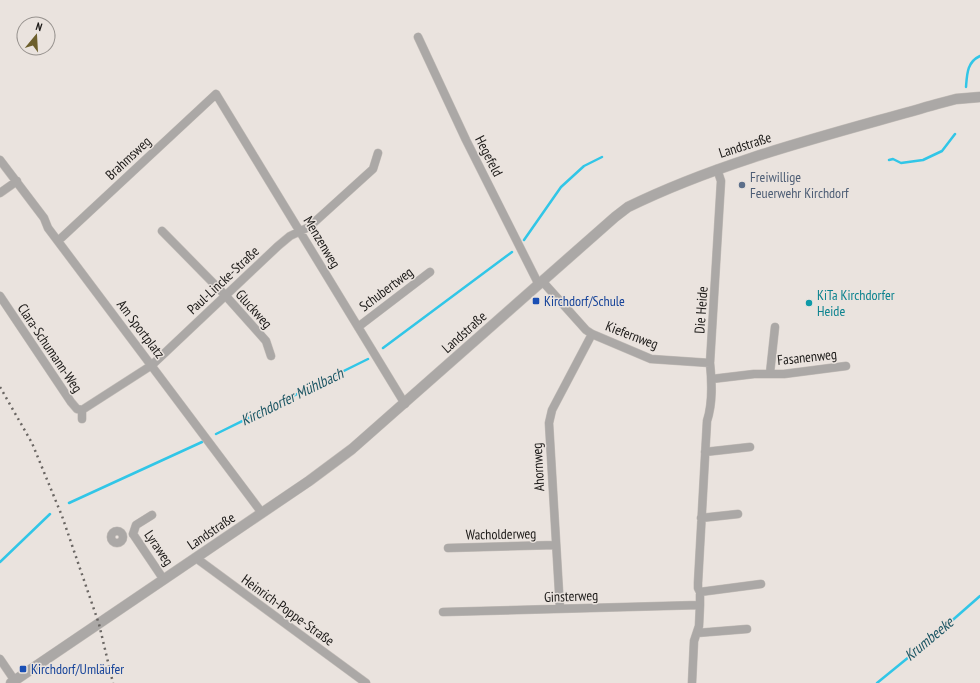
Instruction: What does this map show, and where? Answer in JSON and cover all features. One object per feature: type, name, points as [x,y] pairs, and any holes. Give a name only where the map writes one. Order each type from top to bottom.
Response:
[{"type":"street","name":"Hegefeld","points":[[418,37],[466,140],[541,283]]},
{"type":"street","name":"Menzenweg","points":[[216,94],[405,404]]},
{"type":"street","name":"Brahmsweg","points":[[58,241],[216,94]]},
{"type":"street","name":"Landstraße","points":[[13,682],[309,481],[352,449],[628,207],[717,169],[754,156],[956,99],[980,97]]},
{"type":"street","name":"Paul-Lincke-Straße","points":[[82,410],[152,365],[278,246],[290,236],[309,227],[373,169],[378,153]]},
{"type":"street","name":"Am Sportplatz","points":[[0,160],[44,218],[48,228],[262,513]]},
{"type":"street","name":"Die Heide","points":[[692,683],[694,641],[697,633],[700,605],[698,583],[707,422],[711,409],[712,379],[710,363],[721,182],[717,169]]},
{"type":"street","points":[[0,193],[17,181]]},
{"type":"street","name":"Gluckweg","points":[[162,231],[225,295],[266,341],[271,356]]},
{"type":"street","name":"Schubertweg","points":[[358,327],[430,272]]},
{"type":"street","name":"Kiefernweg","points":[[541,283],[586,330],[592,334],[651,359],[710,363]]},
{"type":"street","name":"Clara-Schumann-Weg","points":[[0,296],[71,402],[77,409],[82,410]]},
{"type":"street","name":"Fasanenweg","points":[[770,373],[775,327]]},
{"type":"street","name":"Ahornweg","points":[[560,609],[549,423],[552,410],[592,334]]},
{"type":"street","name":"Fasanenweg","points":[[712,379],[770,373],[784,374],[846,366]]},
{"type":"street","points":[[82,410],[82,419]]},
{"type":"street","points":[[705,452],[750,447]]},
{"type":"street","points":[[701,518],[738,514]]},
{"type":"street","name":"Lyraweg","points":[[152,515],[136,526],[133,534],[164,580]]},
{"type":"street","points":[[123,536],[133,534]]},
{"type":"street","name":"Wacholderweg","points":[[448,548],[556,545]]},
{"type":"street","name":"Heinrich-Poppe-Straße","points":[[196,558],[366,683]]},
{"type":"street","points":[[700,592],[761,584]]},
{"type":"street","name":"Ginsterweg","points":[[443,612],[700,605]]},
{"type":"street","points":[[697,633],[747,629]]},
{"type":"street","points":[[0,659],[13,682]]},
{"type":"waterway","name":"Kirchdorfer Mühlbach","points":[[966,87],[968,69],[972,62],[980,56]]},
{"type":"waterway","name":"Kirchdorfer Mühlbach","points":[[889,160],[893,159],[901,163],[923,160],[942,151],[955,134]]},
{"type":"waterway","name":"Kirchdorfer Mühlbach","points":[[524,240],[561,187],[584,166],[602,157]]},
{"type":"waterway","name":"Kirchdorfer Mühlbach","points":[[383,348],[512,252]]},
{"type":"waterway","name":"Kirchdorfer Mühlbach","points":[[216,434],[368,359]]},
{"type":"waterway","name":"Kirchdorfer Mühlbach","points":[[69,503],[202,442]]},
{"type":"waterway","name":"Kirchdorfer Mühlbach","points":[[0,562],[50,514]]},
{"type":"waterway","name":"Krumbeeke","points":[[877,683],[931,639],[980,596]]},
{"type":"railway","points":[[0,387],[32,443],[62,516],[99,624],[113,683]]},
{"type":"place","name":"Freiwillige Feuerwehr Kirchdorf","points":[[742,185]]},
{"type":"place","name":"Kirchdorf/Schule","points":[[536,301]]},
{"type":"place","name":"KiTa Kirchdorfer Heide","points":[[809,303]]},
{"type":"place","name":"Kirchdorf/Umläufer","points":[[23,669]]}]
